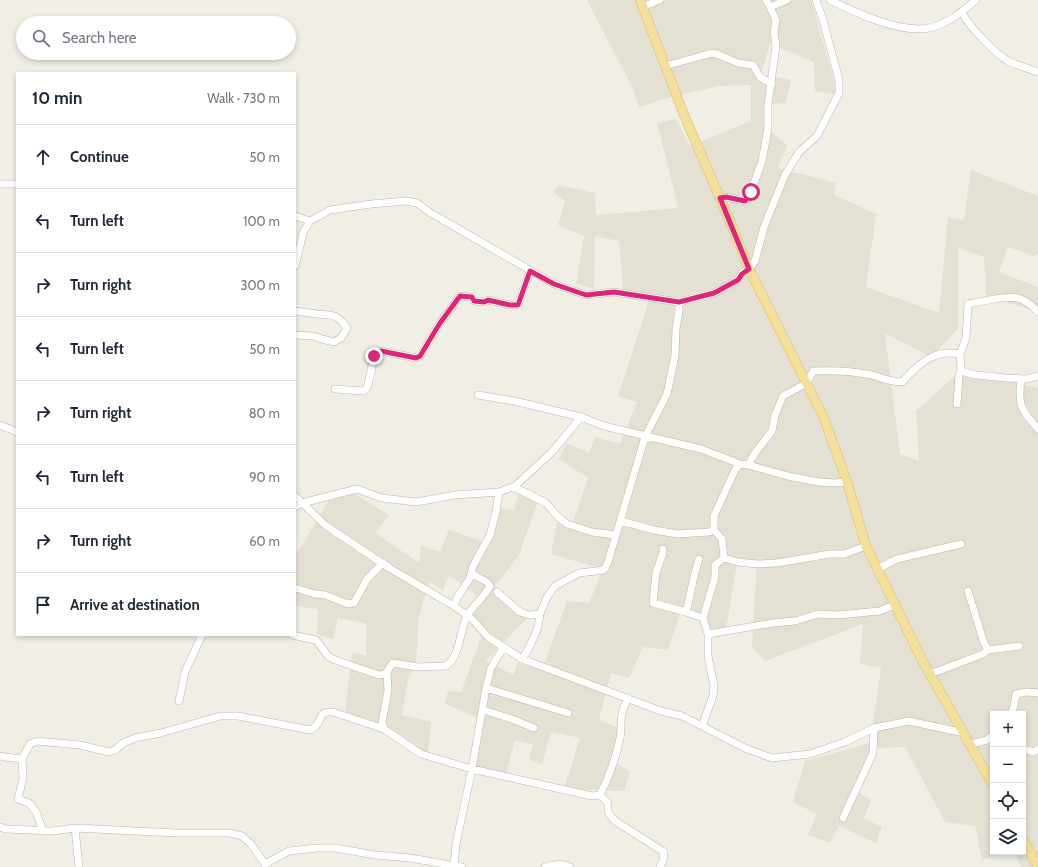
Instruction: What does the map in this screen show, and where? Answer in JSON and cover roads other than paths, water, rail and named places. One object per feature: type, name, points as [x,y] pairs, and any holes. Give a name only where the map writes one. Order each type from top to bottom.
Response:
[{"type":"main road","points":[[641,3],[684,115],[749,269],[824,418],[847,482],[866,546],[894,605],[930,674],[992,783]]},
{"type":"main road","points":[[1026,845],[1038,867]]},
{"type":"street","points":[[641,3],[660,0]]},
{"type":"street","points":[[720,198],[726,197],[745,201],[751,192],[764,153],[768,122],[768,104],[772,84],[776,46],[774,32],[776,20],[766,0]]},
{"type":"street","points":[[770,7],[787,0]]},
{"type":"street","points":[[296,263],[303,233],[310,221],[330,210],[406,201],[417,204],[554,284],[586,295],[614,292],[679,302],[714,293],[738,280],[755,261],[764,227],[785,175],[799,152],[817,136],[839,93],[839,80],[823,20],[816,0]]},
{"type":"street","points":[[830,0],[855,13],[890,24],[921,29],[939,24],[962,11],[976,0]]},
{"type":"street","points":[[962,11],[965,18],[972,24],[978,35],[1007,61],[1038,72]]},
{"type":"street","points":[[665,66],[707,54],[717,54],[738,63],[753,65],[760,77],[772,84]]},
{"type":"street","points":[[0,184],[16,184]]},
{"type":"street","points":[[296,216],[310,221]]},
{"type":"street","points":[[335,389],[362,391],[366,389],[374,356],[381,351],[416,358],[420,356],[440,323],[460,296],[472,297],[474,301],[484,302],[488,300],[510,305],[518,305],[530,271]]},
{"type":"street","points":[[957,404],[961,371],[960,354],[966,338],[968,304],[1007,298],[1020,298],[1038,312]]},
{"type":"street","points":[[522,659],[528,650],[538,627],[540,614],[547,598],[555,586],[580,573],[604,570],[608,562],[645,437],[667,394],[675,355],[679,302]]},
{"type":"street","points":[[296,311],[337,316],[346,328],[341,338],[334,342],[313,336],[296,335]]},
{"type":"street","points":[[748,465],[755,453],[772,431],[775,415],[783,396],[805,379],[813,370],[851,372],[872,375],[894,382],[902,382],[926,358],[950,352],[960,354]]},
{"type":"street","points":[[961,371],[976,375],[1021,379],[1038,376]]},
{"type":"street","points":[[1021,379],[1019,396],[1020,406],[1038,428]]},
{"type":"street","points":[[478,395],[514,401],[581,417],[604,426],[645,437],[701,449],[740,464],[788,476],[834,483],[847,482]]},
{"type":"street","points":[[296,506],[302,503],[357,489],[382,498],[416,502],[455,495],[499,492],[515,486],[552,452],[581,417]]},
{"type":"street","points":[[0,425],[16,432]]},
{"type":"street","points":[[724,558],[722,539],[714,530],[714,516],[735,470],[740,464]]},
{"type":"street","points":[[515,486],[546,503],[557,516],[567,524],[592,532],[616,535]]},
{"type":"street","points":[[454,606],[457,598],[472,574],[476,560],[490,535],[499,492]]},
{"type":"street","points":[[296,497],[326,525],[391,569],[454,606],[467,615],[488,637],[522,659],[662,711],[682,716],[747,749],[772,758],[810,754],[845,742],[874,728],[909,722],[964,733]]},
{"type":"street","points":[[621,521],[654,530],[678,534],[709,532],[714,530]]},
{"type":"street","points":[[877,569],[897,559],[961,544]]},
{"type":"street","points":[[724,558],[747,563],[777,563],[830,554],[844,554],[866,546]]},
{"type":"street","points":[[663,549],[656,573],[653,603],[703,618]]},
{"type":"street","points":[[702,726],[713,696],[714,686],[708,656],[708,634],[703,618],[715,577],[715,565],[724,558]]},
{"type":"street","points":[[686,612],[699,559]]},
{"type":"street","points":[[296,588],[315,594],[325,595],[348,604],[354,603],[367,579],[383,563]]},
{"type":"street","points":[[296,636],[316,640],[328,656],[335,660],[379,675],[384,675],[387,673],[394,663],[417,667],[445,666],[449,664],[454,656],[467,615],[486,593],[490,586],[487,582],[472,574]]},
{"type":"street","points":[[968,590],[984,643],[988,650]]},
{"type":"street","points":[[497,592],[520,612],[529,615],[540,614]]},
{"type":"street","points":[[708,634],[773,623],[795,621],[818,614],[838,615],[880,611],[894,605]]},
{"type":"street","points":[[179,701],[185,672],[202,636]]},
{"type":"street","points":[[930,674],[982,654],[988,650],[1019,646]]},
{"type":"street","points":[[454,866],[456,844],[472,769],[486,688],[491,668],[503,648]]},
{"type":"street","points":[[384,729],[382,722],[388,691],[387,673]]},
{"type":"street","points":[[486,688],[568,713]]},
{"type":"street","points":[[1012,711],[1016,694],[1026,692],[1038,693]]},
{"type":"street","points":[[600,795],[612,770],[621,736],[623,709],[628,698]]},
{"type":"street","points":[[483,710],[534,728]]},
{"type":"street","points":[[43,831],[36,812],[29,804],[18,799],[23,778],[22,759],[30,744],[37,741],[80,745],[109,752],[115,750],[123,743],[135,738],[161,733],[220,716],[238,716],[310,730],[316,726],[322,714],[333,712],[384,729],[421,754],[472,769],[592,796],[600,795]]},
{"type":"street","points":[[843,818],[873,753],[874,728]]},
{"type":"street","points":[[971,744],[990,739]]},
{"type":"street","points":[[1026,750],[1034,752],[1038,749]]},
{"type":"street","points":[[0,756],[22,759]]},
{"type":"street","points":[[600,795],[608,803],[608,812],[615,821],[664,852],[663,861],[660,867]]},
{"type":"street","points":[[0,827],[43,831],[75,828],[230,834],[242,836],[251,844],[265,866],[289,851],[335,848],[375,855],[410,858],[462,867]]},
{"type":"street","points":[[75,828],[79,867]]},
{"type":"street","points":[[545,867],[554,864],[563,864],[570,867]]}]
